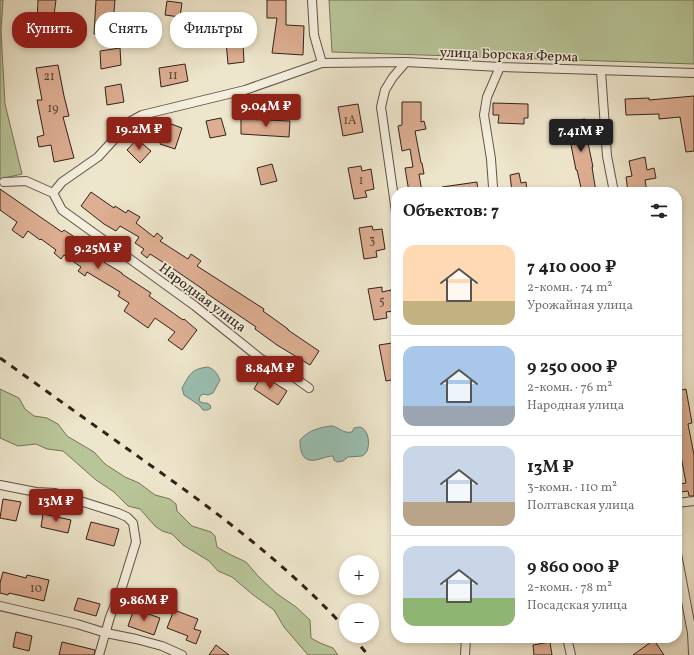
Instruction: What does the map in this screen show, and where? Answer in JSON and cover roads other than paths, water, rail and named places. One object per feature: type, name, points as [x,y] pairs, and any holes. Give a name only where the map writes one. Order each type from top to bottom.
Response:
[{"type":"street","points":[[312,0],[314,35],[322,63]]},
{"type":"street","points":[[392,187],[381,107],[384,90],[406,62]]},
{"type":"street","name":"улица Борская Ферма","points":[[53,193],[62,182],[98,157],[131,121],[142,115],[245,90],[322,63],[406,62],[601,71],[694,73]]},
{"type":"street","points":[[493,187],[491,159],[484,115],[487,97],[500,67]]},
{"type":"street","points":[[601,71],[608,156],[613,187]]},
{"type":"street","points":[[4,182],[26,181],[53,193]]},
{"type":"street","name":"Народная улица","points":[[53,193],[62,210],[195,306],[261,359],[309,388]]},
{"type":"street","points":[[0,485],[36,492],[54,493],[118,513],[127,517],[133,523],[136,542],[122,587],[110,617],[99,655]]},
{"type":"street","points":[[682,502],[694,501]]},
{"type":"street","points":[[682,580],[692,633],[692,654]]},
{"type":"street","points":[[0,606],[77,624],[106,633],[136,639],[162,646],[182,655]]},
{"type":"street","points":[[466,643],[466,655]]},
{"type":"street","points":[[568,643],[570,655]]},
{"type":"railway","points":[[0,358],[192,495],[246,536],[298,581],[339,622]]},
{"type":"railway","points":[[358,643],[368,655]]}]
